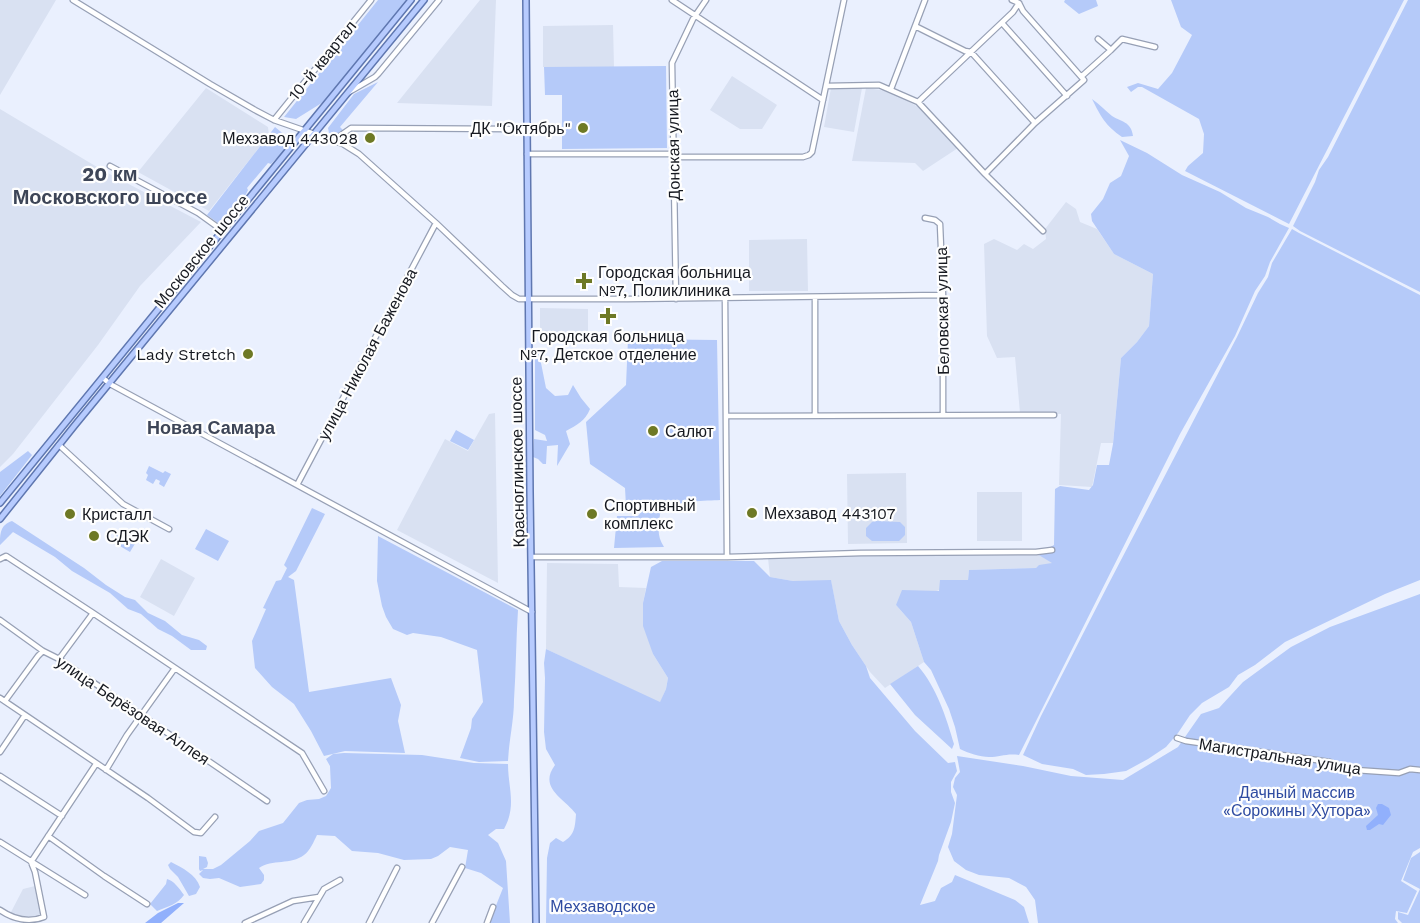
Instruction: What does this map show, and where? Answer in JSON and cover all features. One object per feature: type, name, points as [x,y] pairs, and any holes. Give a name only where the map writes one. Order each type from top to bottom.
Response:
[{"type":"main road","name":"Московское шоссе","points":[[0,503],[411,0]]},
{"type":"main road","name":"Московское шоссе","points":[[0,519],[424,0]]},
{"type":"main road","name":"Красноглинское шоссе","points":[[526,0],[536,923]]},
{"type":"street","points":[[73,0],[210,84],[274,120],[334,140],[368,160],[519,299],[943,295]]},
{"type":"street","name":"10-й квартал","points":[[274,120],[371,0]]},
{"type":"street","points":[[349,92],[375,78],[439,0]]},
{"type":"street","points":[[672,0],[823,100]]},
{"type":"street","name":"Донская улица","points":[[676,298],[672,63],[695,16],[706,0]]},
{"type":"street","points":[[527,154],[802,157],[809,155],[812,152],[844,0]]},
{"type":"street","points":[[891,89],[925,0]]},
{"type":"street","points":[[1012,0],[1020,1]]},
{"type":"street","points":[[918,102],[1002,23],[1020,1]]},
{"type":"street","points":[[1020,1],[1023,11],[1083,78]]},
{"type":"street","points":[[1002,23],[1067,96]]},
{"type":"street","points":[[915,26],[970,52],[1035,123]]},
{"type":"street","points":[[1098,39],[1111,50]]},
{"type":"street","points":[[985,174],[1035,123],[1067,96],[1122,39],[1155,47]]},
{"type":"street","points":[[826,86],[879,85],[918,102],[985,174],[1043,231]]},
{"type":"street","points":[[334,140],[351,128],[526,129]]},
{"type":"street","points":[[110,165],[198,213],[223,231]]},
{"type":"street","name":"Беловская улица","points":[[926,218],[940,224],[943,295],[943,415]]},
{"type":"street","name":"улица Николая Баженова","points":[[297,485],[436,223]]},
{"type":"street","points":[[725,297],[727,556]]},
{"type":"street","points":[[815,297],[815,416]]},
{"type":"street","points":[[103,378],[110,384],[532,612]]},
{"type":"street","points":[[727,416],[1054,415]]},
{"type":"street","points":[[59,445],[123,504],[169,529]]},
{"type":"street","points":[[532,557],[1052,550]]},
{"type":"street","points":[[0,560],[6,556],[302,753],[324,791]]},
{"type":"street","points":[[59,659],[93,613]]},
{"type":"street","name":"улица Берёзовая Аллея","points":[[0,620],[267,801]]},
{"type":"street","points":[[43,651],[2,700],[197,833],[203,831],[215,817]]},
{"type":"street","points":[[106,770],[141,715],[176,668]]},
{"type":"street","points":[[0,752],[25,715]]},
{"type":"street","name":"Магистральная улица","points":[[1177,738],[1330,762],[1341,769],[1400,772],[1420,770]]},
{"type":"street","points":[[31,862],[96,764]]},
{"type":"street","points":[[0,776],[62,816]]},
{"type":"street","points":[[48,836],[147,904]]},
{"type":"street","points":[[0,842],[85,895]]},
{"type":"street","points":[[0,910],[21,922],[40,920],[44,917],[31,862]]},
{"type":"street","points":[[432,923],[462,867]]},
{"type":"street","points":[[369,923],[397,868]]},
{"type":"street","points":[[304,923],[324,889],[340,880]]},
{"type":"street","points":[[245,923],[293,902],[319,897]]},
{"type":"street","points":[[486,923],[493,908]]},
{"type":"shaded area","points":[[0,0],[56,0],[0,95]]},
{"type":"shaded area","points":[[480,0],[496,0],[492,106],[397,103]]},
{"type":"shaded area","points":[[613,25],[614,67],[543,67],[543,26]]},
{"type":"shaded area","points":[[732,76],[777,105],[762,129],[740,129],[710,110]]},
{"type":"shaded area","points":[[206,88],[268,127],[269,135],[209,211],[138,172]]},
{"type":"shaded area","points":[[831,88],[862,88],[854,132],[824,127]]},
{"type":"shaded area","points":[[866,88],[888,91],[920,108],[958,148],[923,171],[915,163],[852,161]]},
{"type":"shaded area","points":[[0,109],[102,170],[201,222],[140,286],[98,345],[13,454],[0,467]]},
{"type":"shaded area","points":[[1066,202],[1076,209],[1080,222],[1097,229],[1114,254],[1153,274],[1149,326],[1121,358],[1113,443],[1101,443],[1092,487],[1059,485],[1061,414],[1020,413],[1015,357],[997,358],[987,336],[984,244],[994,239],[1017,250],[1024,244],[1033,249],[1046,239],[1045,229]]},
{"type":"shaded area","points":[[807,239],[808,291],[749,291],[749,240]]},
{"type":"shaded area","points":[[540,308],[588,309],[588,342],[540,342]]},
{"type":"shaded area","points":[[495,413],[498,583],[397,530],[445,439],[468,451],[489,414]]},
{"type":"shaded area","points":[[906,473],[907,543],[848,544],[847,474]]},
{"type":"shaded area","points":[[977,492],[1022,492],[1022,541],[977,541]]},
{"type":"shaded area","points":[[1037,554],[1053,563],[1036,568],[969,570],[968,580],[896,605],[911,622],[924,662],[885,688],[870,672],[839,621],[831,581],[793,581],[770,577],[768,558],[801,556]]},
{"type":"shaded area","points":[[161,559],[195,578],[174,616],[140,597]]},
{"type":"shaded area","points":[[547,563],[618,564],[619,587],[646,588],[643,603],[653,654],[668,678],[660,703],[546,649]]},
{"type":"shaded area","points":[[1378,804],[1389,808],[1391,815],[1383,825],[1379,824],[1367,830],[1366,826],[1378,815],[1376,808]]},
{"type":"shaded area","points":[[35,886],[42,917],[34,920],[10,914],[23,889]]},
{"type":"shaded area","points":[[178,903],[184,903],[161,923],[145,923],[158,913]]},
{"type":"green space","points":[[378,0],[412,0],[333,96],[296,119],[284,117]]},
{"type":"green space","points":[[1065,0],[1096,0],[1098,6],[1079,14],[1064,2]]},
{"type":"green space","points":[[1171,0],[1404,0],[1289,224],[1185,171],[1203,153],[1204,134],[1199,119],[1142,87],[1131,92],[1127,87],[1138,83],[1158,89],[1172,73],[1192,35],[1181,27]]},
{"type":"green space","points":[[1408,0],[1420,0],[1420,292],[1293,226],[1319,170],[1328,157]]},
{"type":"green space","points":[[666,66],[667,148],[562,149],[562,95],[545,95],[544,67]]},
{"type":"green space","points":[[378,82],[340,127],[345,132],[340,136],[329,133],[328,128],[354,94]]},
{"type":"green space","points":[[1092,99],[1112,116],[1128,125],[1133,136],[1122,137],[1111,129]]},
{"type":"green space","points":[[275,127],[292,141],[271,164],[268,163],[247,188],[243,200],[223,223],[218,223],[207,215]]},
{"type":"green space","points":[[1120,140],[1147,153],[1182,175],[1289,228],[1255,291],[1235,336],[1180,434],[1019,755],[978,756],[960,749],[949,709],[931,670],[924,662],[911,622],[896,605],[902,590],[939,591],[940,580],[968,580],[969,570],[1036,568],[1039,565],[1052,563],[1037,554],[1054,545],[1055,489],[1060,486],[1089,490],[1093,485],[1097,465],[1109,465],[1121,358],[1149,326],[1153,274],[1114,254],[1092,221],[1091,214],[1103,199],[1110,183],[1121,176],[1129,156]]},
{"type":"green space","points":[[1292,229],[1420,295],[1420,580],[1385,594],[1285,642],[1238,675],[1229,687],[1202,703],[1166,747],[1126,771],[1086,775],[1073,769],[1042,764],[1023,755],[1108,585],[1268,277],[1272,263]]},
{"type":"green space","name":"Салют","points":[[628,339],[717,340],[720,500],[687,502],[664,509],[660,514],[659,530],[664,547],[614,548],[617,516],[638,516],[647,505],[626,506],[625,488],[590,464],[586,422],[626,385]]},
{"type":"green space","points":[[539,353],[546,388],[555,396],[568,395],[573,385],[590,409],[583,420],[566,431],[570,444],[557,466],[558,445],[547,446],[546,464],[533,457],[534,439],[547,441],[545,435],[535,430],[535,357]]},
{"type":"green space","points":[[456,430],[474,440],[468,450],[450,441]]},
{"type":"green space","points":[[28,451],[32,455],[0,496],[0,472]]},
{"type":"green space","points":[[149,466],[171,474],[164,487],[156,479],[153,484],[146,480]]},
{"type":"green space","points":[[312,508],[325,514],[296,571],[288,577],[294,580],[309,692],[391,678],[401,705],[398,721],[405,753],[345,751],[324,756],[294,704],[272,687],[255,668],[252,641],[266,609],[263,608],[276,581],[281,580],[287,568],[284,565]]},
{"type":"green space","points":[[12,521],[106,585],[125,597],[135,600],[148,613],[165,621],[182,635],[199,640],[207,646],[206,650],[191,650],[158,629],[141,614],[128,609],[110,593],[13,532],[0,545],[3,527]]},
{"type":"green space","points":[[876,521],[900,522],[905,527],[905,535],[899,541],[872,541],[866,536],[866,528]]},
{"type":"green space","points":[[206,529],[229,541],[218,561],[195,549]]},
{"type":"green space","points":[[118,532],[136,542],[130,552],[113,542]]},
{"type":"green space","points":[[378,536],[518,610],[514,708],[508,761],[479,762],[460,758],[472,719],[483,702],[477,650],[441,637],[413,633],[407,635],[393,629],[382,606],[377,581]]},
{"type":"green space","name":"Мехзаводское","points":[[662,561],[754,561],[770,577],[793,581],[831,580],[839,621],[866,666],[870,678],[915,731],[948,763],[955,762],[957,771],[951,782],[951,792],[955,803],[951,822],[920,905],[935,901],[941,888],[952,882],[955,875],[1015,900],[1024,907],[1029,923],[546,923],[547,858],[550,843],[556,838],[563,842],[570,836],[575,827],[576,814],[555,792],[549,780],[555,765],[546,749],[544,732],[546,649],[660,702],[668,678],[653,654],[643,626],[643,603],[651,567]]},
{"type":"green space","name":"Дачный массив «Сорокины Хутора»","points":[[1420,594],[1420,848],[1413,852],[1401,881],[1417,891],[1407,913],[1396,911],[1395,919],[1398,923],[1038,923],[1035,900],[1026,887],[1009,878],[979,875],[966,870],[954,861],[948,847],[957,795],[953,787],[955,778],[960,772],[957,756],[1071,776],[1123,780],[1178,747],[1201,714],[1219,708],[1243,682],[1291,647],[1330,627]]},
{"type":"green space","points":[[918,666],[931,684],[940,703],[954,744],[952,749],[915,715],[890,684]]},
{"type":"green space","points":[[333,754],[422,755],[474,763],[508,764],[511,804],[508,820],[504,829],[496,829],[488,835],[498,843],[506,861],[510,923],[489,923],[503,888],[481,873],[465,868],[468,850],[450,847],[431,859],[404,860],[378,853],[352,851],[335,836],[317,835],[312,846],[299,858],[259,868],[264,875],[261,884],[240,887],[219,878],[203,878],[199,874],[203,870],[199,869],[199,856],[206,857],[208,863],[203,869],[213,869],[221,865],[259,831],[283,823],[299,803],[326,796],[331,788],[330,766],[326,759]]},
{"type":"green space","points":[[1420,852],[1420,889],[1403,880],[1411,858]]},
{"type":"green space","points":[[171,862],[195,878],[200,887],[196,894],[189,896],[178,877],[170,869],[168,865]]},
{"type":"green space","points":[[167,879],[174,883],[184,895],[175,903],[157,911],[150,904],[166,884]]},
{"type":"green space","points":[[1420,889],[1420,923],[1402,923],[1398,919],[1398,912],[1408,915]]},
{"type":"place","name":"ДК \"Октябрь\"","points":[[583,128]]},
{"type":"place","name":"Мехзавод 443028","points":[[370,138]]},
{"type":"place","name":"Городская больница №7, Поликлиника","points":[[584,281]]},
{"type":"place","name":"Городская больница №7, Детское отделение","points":[[608,316]]},
{"type":"place","name":"Lady Stretch","points":[[248,354]]},
{"type":"place","name":"Салют","points":[[653,431]]},
{"type":"place","name":"Мехзавод 443107","points":[[752,513]]},
{"type":"place","name":"Кристалл","points":[[70,514]]},
{"type":"place","name":"Спортивный комплекс","points":[[592,514]]},
{"type":"place","name":"СДЭК","points":[[94,536]]},
{"type":"district","name":"20 км Московского шоссе","points":[[110,186]]},
{"type":"district","name":"Новая Самара","points":[[211,428]]}]
